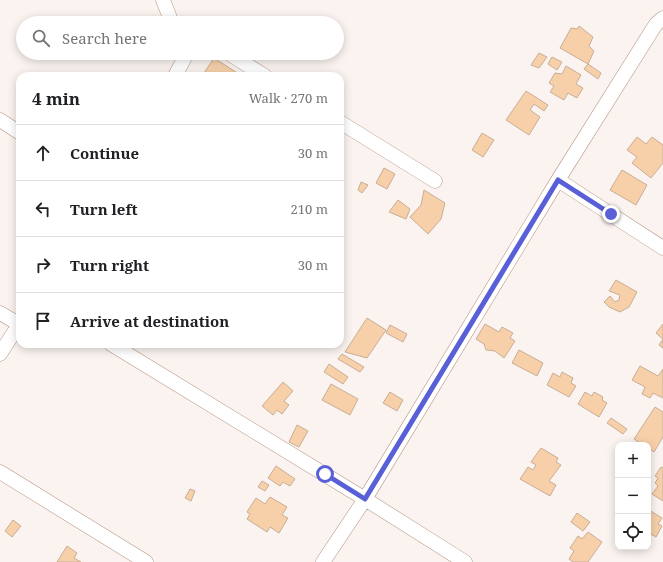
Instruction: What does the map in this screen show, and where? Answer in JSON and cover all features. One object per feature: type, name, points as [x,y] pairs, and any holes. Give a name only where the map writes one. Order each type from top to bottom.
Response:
[{"type":"street","points":[[163,0],[169,16]]},
{"type":"street","points":[[323,562],[365,499],[558,180],[656,24],[663,18]]},
{"type":"street","points":[[177,72],[183,60]]},
{"type":"street","points":[[239,60],[259,72]]},
{"type":"street","points":[[0,120],[16,130]]},
{"type":"street","points":[[344,124],[435,181]]},
{"type":"street","points":[[558,180],[663,248]]},
{"type":"street","points":[[0,313],[16,322]]},
{"type":"street","points":[[0,354],[16,329]]},
{"type":"street","points":[[118,348],[465,562]]},
{"type":"street","points":[[0,472],[146,562]]},
{"type":"building","points":[[579,26],[593,37],[589,46],[594,51],[588,64],[560,48],[571,28],[577,29]]},
{"type":"building","points":[[539,53],[547,57],[539,68],[531,65]]},
{"type":"building","points":[[552,57],[562,62],[557,70],[548,64]]},
{"type":"building","points":[[213,60],[217,60],[236,72],[205,72]]},
{"type":"building","points":[[588,64],[601,73],[598,79],[584,69]]},
{"type":"building","points":[[566,66],[581,75],[576,84],[583,88],[577,98],[568,93],[564,100],[550,92],[554,86],[549,83],[555,73],[562,74]]},
{"type":"building","points":[[526,91],[548,105],[544,111],[534,104],[530,110],[540,117],[529,135],[506,120]]},
{"type":"building","points":[[482,133],[494,140],[483,157],[472,150]]},
{"type":"building","points":[[637,137],[646,144],[652,137],[663,145],[663,163],[651,178],[632,163],[637,157],[627,150]]},
{"type":"building","points":[[384,168],[395,174],[387,189],[376,183]]},
{"type":"building","points":[[622,170],[647,185],[636,205],[610,190]]},
{"type":"building","points":[[361,182],[368,185],[362,193],[358,190]]},
{"type":"building","points":[[424,190],[445,203],[441,219],[428,234],[410,217],[421,205]]},
{"type":"building","points":[[398,200],[410,209],[406,219],[389,212]]},
{"type":"building","points":[[616,280],[637,292],[629,307],[620,312],[609,307],[604,302],[610,296],[615,302],[619,300],[620,295],[609,291]]},
{"type":"building","points":[[367,318],[386,330],[367,358],[345,352]]},
{"type":"building","points":[[485,324],[499,332],[502,327],[513,333],[510,338],[515,341],[504,358],[495,351],[486,350],[484,344],[476,339]]},
{"type":"building","points":[[663,324],[663,339],[656,333]]},
{"type":"building","points":[[390,325],[407,334],[403,342],[386,333]]},
{"type":"building","points":[[663,339],[663,348],[659,345]]},
{"type":"building","points":[[519,350],[543,363],[537,376],[512,363]]},
{"type":"building","points":[[342,354],[364,367],[360,372],[338,359]]},
{"type":"building","points":[[329,364],[348,377],[343,384],[324,372]]},
{"type":"building","points":[[640,366],[658,376],[663,369],[663,398],[653,393],[650,398],[642,394],[645,387],[632,380]]},
{"type":"building","points":[[562,372],[573,378],[571,383],[576,386],[569,397],[547,385],[553,373],[560,377]]},
{"type":"building","points":[[283,382],[293,391],[284,401],[289,405],[282,414],[277,410],[273,415],[262,406]]},
{"type":"building","points":[[331,384],[358,399],[350,415],[322,400]]},
{"type":"building","points":[[390,392],[403,400],[397,411],[383,403]]},
{"type":"building","points":[[585,392],[592,396],[594,392],[603,397],[602,400],[607,403],[599,417],[578,404]]},
{"type":"building","points":[[655,407],[663,412],[663,437],[654,452],[651,450],[651,442],[638,442],[634,439]]},
{"type":"building","points":[[611,418],[627,429],[623,434],[607,423]]},
{"type":"building","points":[[297,425],[308,431],[299,447],[289,442]]},
{"type":"building","points":[[541,448],[558,458],[556,462],[561,465],[549,481],[556,485],[550,496],[520,479],[528,467],[533,470],[536,465],[531,462]]},
{"type":"building","points":[[276,466],[295,479],[290,486],[283,482],[280,486],[268,478]]},
{"type":"building","points":[[661,467],[663,468],[663,501],[652,494],[658,486],[655,483],[658,478],[655,476]]},
{"type":"building","points":[[262,481],[269,485],[265,491],[258,487]]},
{"type":"building","points":[[190,489],[195,491],[191,501],[185,498]]},
{"type":"building","points":[[270,497],[287,507],[282,515],[288,518],[279,533],[270,527],[267,532],[247,519],[250,514],[247,512],[256,498],[265,504]]},
{"type":"building","points":[[651,511],[662,518],[658,524],[662,526],[656,537],[651,534]]},
{"type":"building","points":[[577,513],[590,522],[583,531],[571,522]]},
{"type":"building","points":[[13,520],[21,526],[12,537],[5,531]]},
{"type":"building","points":[[588,532],[602,542],[588,562],[573,562],[569,559],[574,551],[570,548],[578,536],[582,539]]},
{"type":"building","points":[[67,546],[77,553],[74,558],[81,562],[57,562]]},
{"type":"route","points":[[325,474],[365,499],[558,180],[611,214]]}]
